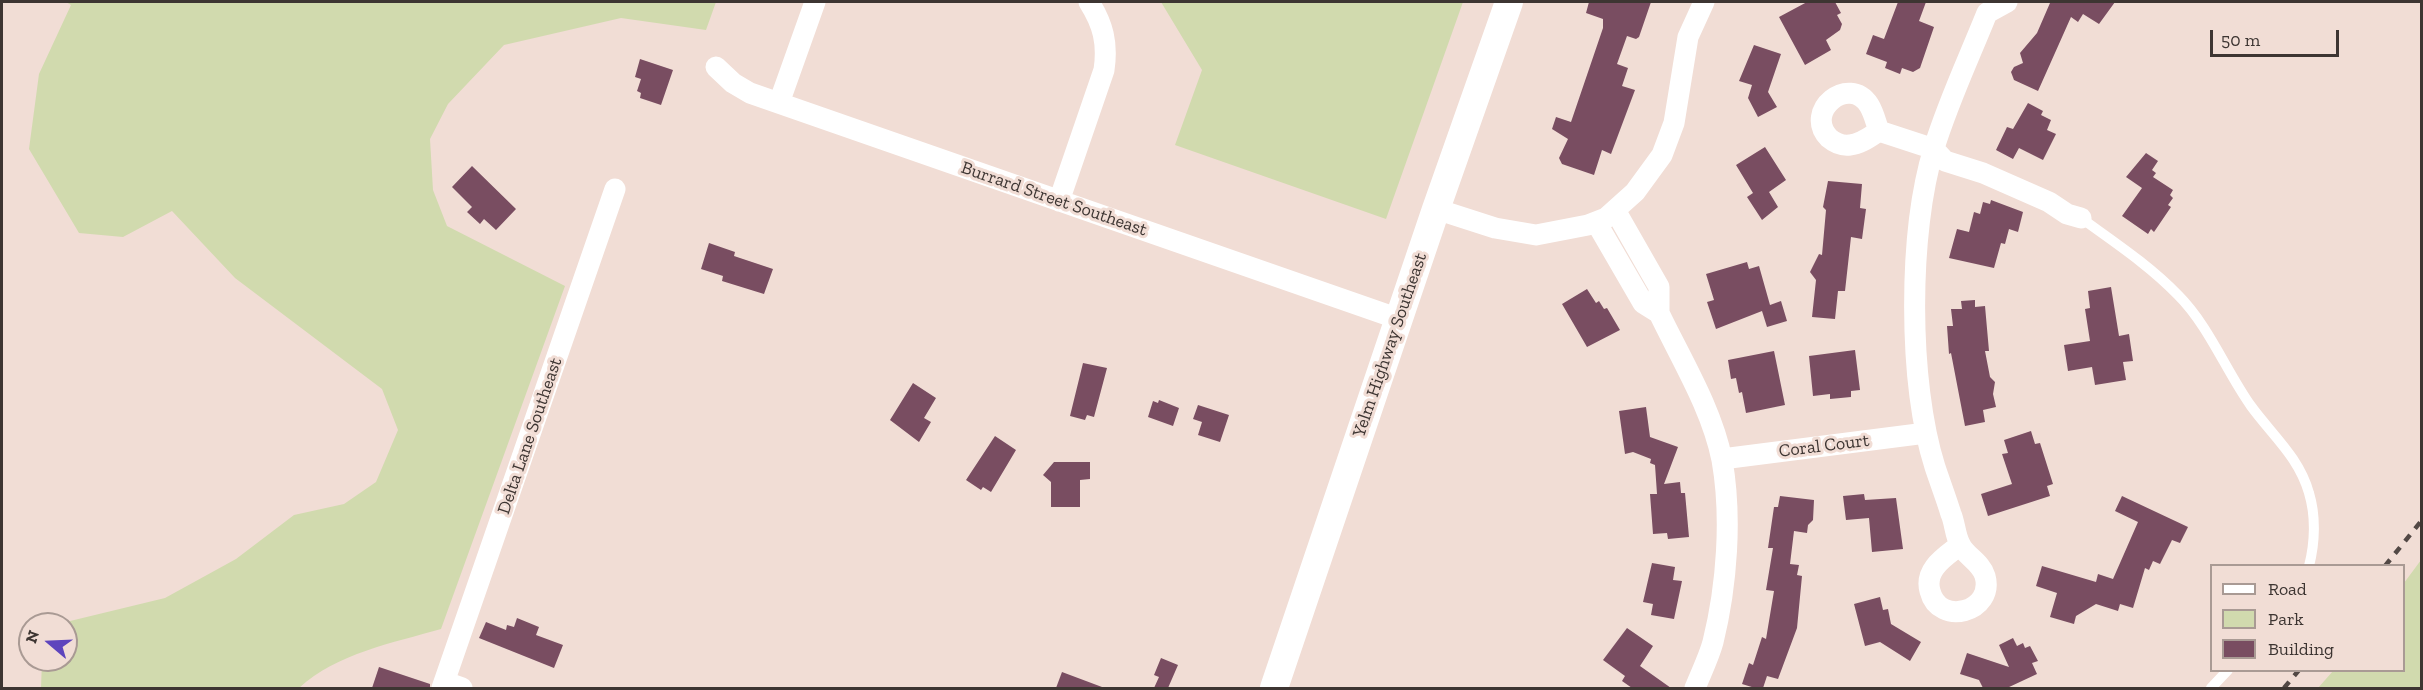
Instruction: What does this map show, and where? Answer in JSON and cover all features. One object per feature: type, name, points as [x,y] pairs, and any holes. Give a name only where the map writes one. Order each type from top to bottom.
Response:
[{"type":"main road","name":"Yelm Highway Southeast","points":[[1274,688],[1436,209],[1509,2]]},
{"type":"street","points":[[779,103],[815,2]]},
{"type":"street","points":[[1059,201],[1104,70],[1107,53],[1104,30],[1089,2]]},
{"type":"street","points":[[1436,209],[1495,228],[1536,235],[1596,222],[1616,210],[1635,192],[1662,155],[1674,123],[1688,38],[1704,2]]},
{"type":"street","points":[[1960,545],[1926,432],[1914,306],[1917,249],[1924,196],[1934,149],[1985,7],[2007,2]]},
{"type":"street","name":"Burrard Street Southeast","points":[[716,67],[733,83],[750,93],[1399,319]]},
{"type":"street","points":[[1880,131],[1934,149],[1945,161],[1983,173],[2049,202],[2067,214],[2081,218]]},
{"type":"street","name":"Delta Lane Southeast","points":[[450,686],[615,189]]},
{"type":"street","points":[[1616,210],[1659,287],[1659,313],[1706,411],[1722,459],[1726,507],[1725,569],[1713,642],[1695,688]]},
{"type":"street","points":[[1596,222],[1643,303],[1659,313]]},
{"type":"street","name":"Coral Court","points":[[1722,459],[1926,432]]},
{"type":"lane","points":[[2081,218],[2145,265],[2181,297],[2251,406],[2289,450],[2310,494],[2314,525],[2313,551],[2310,564]]},
{"type":"lane","points":[[2211,688],[2226,672]]},
{"type":"green space","points":[[66,2],[716,2],[706,30],[621,18],[504,45],[448,104],[430,139],[433,190],[447,226],[565,286],[441,629],[348,658],[330,666],[299,688],[41,688],[42,672],[78,672],[78,619],[165,598],[236,559],[294,515],[344,504],[376,482],[398,430],[382,389],[235,278],[172,211],[123,237],[79,233],[29,149],[39,74],[71,5]]},
{"type":"green space","points":[[1161,2],[1463,2],[1386,219],[1175,145],[1202,70]]},
{"type":"green space","points":[[2421,560],[2421,688],[2318,688],[2332,672],[2405,672],[2405,582]]},
{"type":"building","points":[[1589,2],[1651,2],[1639,37],[1636,39],[1627,36],[1617,64],[1628,68],[1622,86],[1635,90],[1611,154],[1602,150],[1594,175],[1562,164],[1559,158],[1568,139],[1552,129],[1556,117],[1571,122],[1603,28],[1603,19],[1586,13]]},
{"type":"building","points":[[1807,2],[1835,2],[1841,13],[1837,15],[1842,24],[1840,30],[1826,40],[1831,50],[1805,65],[1779,17]]},
{"type":"building","points":[[1898,2],[1926,2],[1919,21],[1934,27],[1920,68],[1913,72],[1902,68],[1900,74],[1885,68],[1887,62],[1866,54],[1873,35],[1884,39]]},
{"type":"building","points":[[2047,2],[2115,2],[2099,24],[2083,14],[2078,22],[2071,17],[2038,91],[2014,80],[2011,72],[2014,67],[2023,63],[2020,53],[2037,33],[2050,3]]},
{"type":"building","points":[[1754,45],[1781,54],[1768,92],[1777,107],[1758,117],[1748,98],[1752,85],[1739,81]]},
{"type":"building","points":[[640,59],[673,70],[661,105],[640,98],[641,93],[637,91],[641,79],[635,77]]},
{"type":"building","points":[[2028,103],[2043,111],[2041,115],[2051,120],[2047,130],[2056,134],[2043,160],[2019,148],[2013,159],[1996,150],[2007,127],[2013,129]]},
{"type":"building","points":[[1765,147],[1786,180],[1769,192],[1778,207],[1762,220],[1747,197],[1753,193],[1736,165]]},
{"type":"building","points":[[2146,153],[2158,161],[2152,170],[2156,173],[2153,177],[2173,190],[2170,195],[2173,198],[2168,205],[2171,207],[2154,232],[2151,229],[2148,234],[2122,216],[2142,188],[2126,177]]},
{"type":"building","points":[[472,166],[516,209],[496,230],[484,219],[480,224],[467,212],[472,207],[452,187]]},
{"type":"building","points":[[1828,181],[1862,184],[1860,208],[1866,209],[1862,239],[1851,237],[1845,291],[1838,291],[1835,319],[1812,317],[1816,280],[1810,272],[1819,254],[1822,255],[1826,210],[1823,207]]},
{"type":"building","points":[[1991,200],[2023,212],[2018,232],[2009,229],[2005,244],[2001,243],[1994,268],[1949,258],[1957,229],[1969,232],[1974,212],[1980,214],[1983,202],[1990,204]]},
{"type":"building","points":[[709,243],[735,252],[734,256],[773,269],[764,294],[722,281],[723,276],[701,269]]},
{"type":"building","points":[[1747,262],[1749,269],[1759,266],[1770,305],[1781,301],[1787,321],[1767,327],[1762,311],[1716,329],[1707,302],[1714,300],[1706,274]]},
{"type":"building","points":[[2111,287],[2119,336],[2129,334],[2133,361],[2123,362],[2126,380],[2095,385],[2092,367],[2068,371],[2064,345],[2090,341],[2085,309],[2090,308],[2088,291]]},
{"type":"building","points":[[1587,289],[1596,303],[1599,301],[1604,309],[1607,308],[1620,330],[1587,347],[1562,304]]},
{"type":"building","points":[[1975,300],[1975,307],[1985,306],[1989,351],[1985,351],[1990,377],[1995,382],[1993,394],[1996,407],[1983,410],[1985,422],[1965,426],[1951,353],[1949,354],[1947,326],[1953,326],[1951,309],[1962,309],[1961,301]]},
{"type":"building","points":[[1855,350],[1860,390],[1851,391],[1851,397],[1830,399],[1830,394],[1813,396],[1809,356]]},
{"type":"building","points":[[1774,351],[1785,405],[1746,413],[1742,392],[1739,393],[1736,378],[1731,379],[1728,360]]},
{"type":"building","points":[[1083,363],[1107,368],[1094,417],[1087,415],[1085,420],[1070,416]]},
{"type":"building","points":[[913,383],[936,398],[924,418],[931,422],[919,442],[890,420]]},
{"type":"building","points":[[1159,400],[1179,408],[1173,426],[1148,417],[1153,401],[1158,403]]},
{"type":"building","points":[[1198,405],[1229,415],[1220,442],[1198,435],[1202,422],[1193,419]]},
{"type":"building","points":[[1646,407],[1650,437],[1678,447],[1664,484],[1680,482],[1681,493],[1685,493],[1689,537],[1668,539],[1667,533],[1653,534],[1650,494],[1657,494],[1655,465],[1650,463],[1651,459],[1633,452],[1625,454],[1619,411]]},
{"type":"building","points":[[2031,431],[2035,444],[2040,443],[2053,484],[2047,486],[2050,496],[1988,516],[1981,494],[2012,484],[2002,454],[2008,453],[2004,440]]},
{"type":"building","points":[[995,436],[1016,450],[991,492],[983,487],[981,490],[966,480]]},
{"type":"building","points":[[1054,462],[1090,462],[1090,479],[1080,480],[1080,507],[1051,507],[1051,482],[1043,475]]},
{"type":"building","points":[[1864,494],[1865,500],[1896,498],[1903,549],[1872,552],[1869,518],[1846,520],[1843,496]]},
{"type":"building","points":[[1780,496],[1814,500],[1813,520],[1808,525],[1807,533],[1794,531],[1790,564],[1799,565],[1797,575],[1802,576],[1797,628],[1778,679],[1767,676],[1763,688],[1755,688],[1742,684],[1749,663],[1753,665],[1762,637],[1766,639],[1774,591],[1766,590],[1773,548],[1768,548],[1774,507],[1778,507]]},
{"type":"building","points":[[2122,496],[2188,527],[2180,543],[2172,540],[2160,564],[2153,561],[2149,570],[2145,568],[2133,608],[2120,604],[2118,611],[2096,604],[2076,616],[2074,624],[2050,617],[2057,593],[2036,586],[2042,566],[2096,582],[2098,574],[2113,579],[2138,522],[2115,511]]},
{"type":"building","points":[[1652,563],[1675,567],[1673,580],[1682,581],[1674,619],[1651,615],[1653,604],[1643,602]]},
{"type":"building","points":[[1880,597],[1883,610],[1888,609],[1891,624],[1921,642],[1910,661],[1880,642],[1865,646],[1854,604]]},
{"type":"building","points":[[517,618],[539,627],[536,635],[563,645],[554,668],[479,638],[486,622],[506,630],[507,625],[514,627]]},
{"type":"building","points":[[1627,628],[1653,646],[1640,666],[1671,688],[1632,688],[1622,681],[1625,676],[1603,660]]},
{"type":"building","points":[[2013,638],[2017,646],[2023,643],[2025,648],[2030,646],[2038,661],[2032,663],[2037,674],[2007,688],[1983,688],[1979,680],[1960,674],[1967,653],[2009,667],[1999,645]]},
{"type":"building","points":[[1161,658],[1178,665],[1168,688],[1154,688],[1159,677],[1154,675]]},
{"type":"building","points":[[379,667],[430,684],[430,688],[372,688]]},
{"type":"building","points":[[1062,672],[1102,687],[1056,688]]},
{"type":"railway","points":[[2387,564],[2422,520]]},
{"type":"railway","points":[[2284,688],[2297,672]]}]
